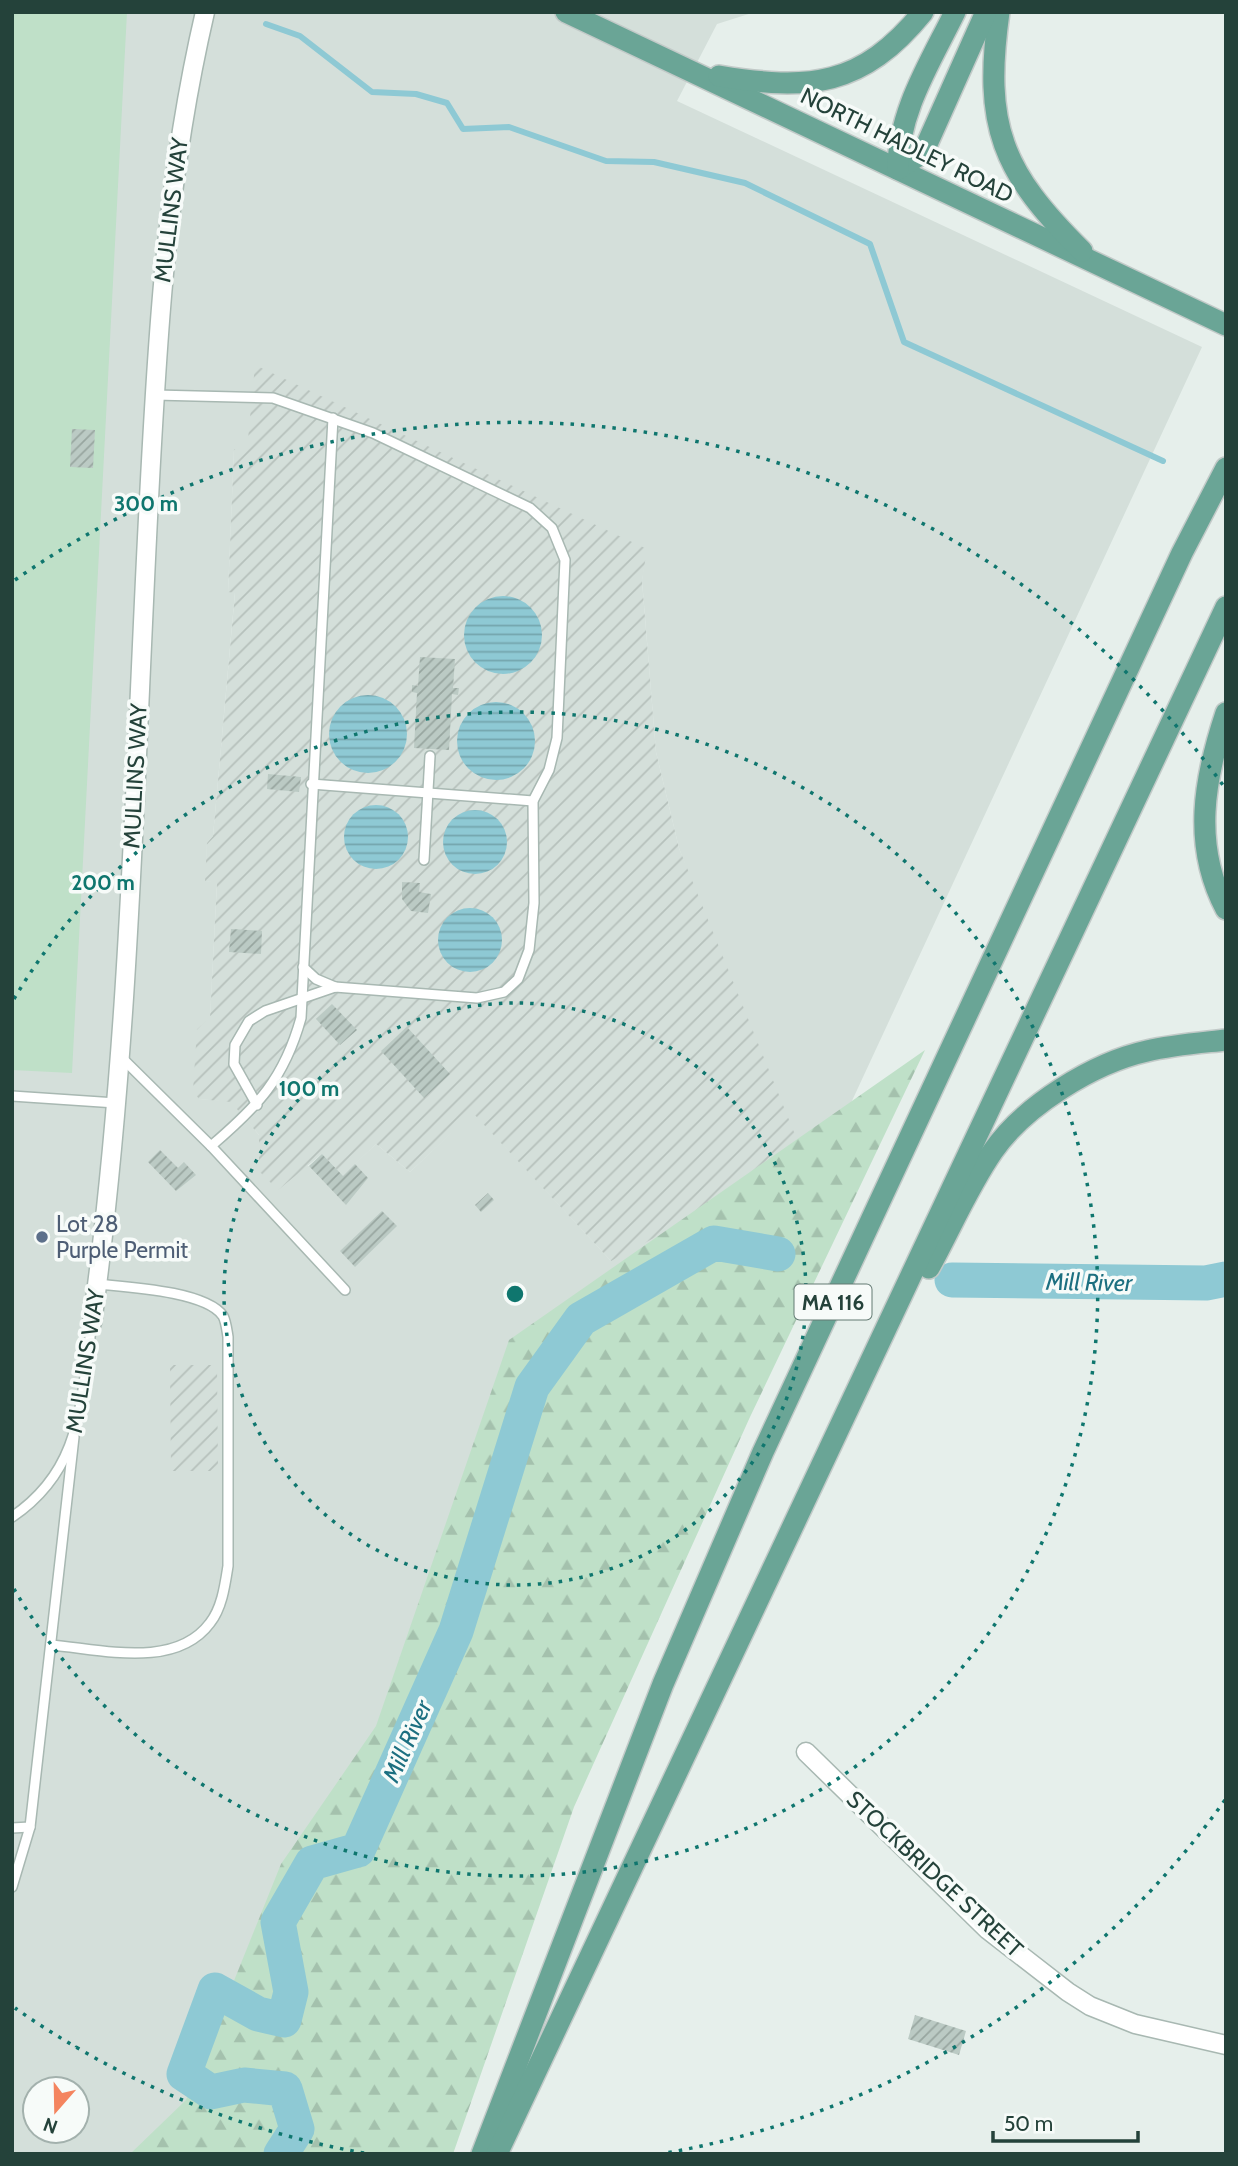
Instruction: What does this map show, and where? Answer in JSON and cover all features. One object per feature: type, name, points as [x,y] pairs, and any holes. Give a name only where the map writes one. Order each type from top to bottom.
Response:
[{"type":"main road","name":"NORTH HADLEY ROAD","points":[[566,12],[1224,324]]},
{"type":"main road","points":[[696,73],[778,85],[831,79],[884,54],[923,12]]},
{"type":"main road","points":[[898,169],[898,142],[912,99],[955,12]]},
{"type":"main road","points":[[898,169],[923,153],[986,12]]},
{"type":"main road","points":[[999,12],[995,86],[1006,153],[1040,209],[1093,262]]},
{"type":"main road","name":"MA 116","points":[[482,2154],[663,1684],[763,1452],[1182,553],[1226,468]]},
{"type":"main road","name":"MA 116","points":[[497,2154],[1226,607]]},
{"type":"main road","points":[[1226,713],[1212,761],[1203,817],[1209,867],[1226,909]]},
{"type":"main road","points":[[776,1562],[948,1232],[1002,1140],[1053,1095],[1112,1063],[1164,1047],[1226,1040]]},
{"type":"street","name":"MULLINS WAY","points":[[92,1323],[122,1058],[155,394],[169,207],[190,74],[205,12]]},
{"type":"street","name":"STOCKBRIDGE STREET","points":[[806,1752],[988,1930],[1068,1992],[1124,2020],[1226,2045]]},
{"type":"lane","points":[[155,394],[273,398],[333,418],[373,433],[518,501],[543,517],[559,538],[566,572],[557,738],[549,770],[533,801],[534,903],[525,967],[512,987],[495,996],[477,998],[335,987],[316,979],[303,967]]},
{"type":"lane","points":[[211,1146],[257,1105],[279,1075],[293,1045],[301,1018],[311,784],[333,418]]},
{"type":"lane","points":[[424,860],[430,756]]},
{"type":"lane","points":[[311,784],[533,801]]},
{"type":"lane","points":[[257,1105],[234,1064],[235,1045],[249,1020],[265,1011],[335,987]]},
{"type":"lane","points":[[122,1058],[211,1146],[345,1290]]},
{"type":"lane","points":[[12,1097],[118,1103]]},
{"type":"lane","points":[[51,1645],[140,1653],[172,1649],[194,1638],[211,1622],[223,1593],[228,1566],[228,1337],[224,1317],[208,1303],[141,1288],[97,1284]]},
{"type":"lane","name":"MULLINS WAY","points":[[12,1517],[34,1501],[58,1473],[74,1437],[92,1323]]},
{"type":"lane","points":[[12,1887],[30,1827],[74,1437]]},
{"type":"lane","points":[[12,1828],[30,1827]]},
{"type":"shaded area","points":[[12,12],[755,12],[717,24],[677,101],[1202,347],[363,2154],[12,2154]],"holes":[[[234,450],[646,549],[642,580],[656,752],[679,848],[707,924],[611,1261],[473,1112],[410,1172],[376,1144],[343,1175],[322,1154],[309,1166],[259,1170],[259,1135],[231,1101],[199,1099],[197,1029],[210,1019],[217,882],[206,881],[207,843],[213,836],[235,592],[228,592]]]},
{"type":"shaded area","points":[[255,365],[647,549],[642,581],[656,752],[679,848],[798,1142],[708,1209],[611,1261],[473,1113],[410,1172],[376,1144],[343,1176],[322,1154],[278,1190],[259,1171],[259,1135],[231,1102],[199,1099],[193,1091],[197,1029],[210,1018],[217,883],[205,881],[207,843],[213,836],[235,593],[228,592],[234,449],[247,450]]},
{"type":"shaded area","points":[[170,1365],[217,1365],[218,1471],[171,1471]]},
{"type":"green space","points":[[12,12],[127,12],[72,1073],[12,1070]]},
{"type":"green space","points":[[925,1050],[750,1417],[574,1807],[453,2154],[130,2154],[186,2100],[281,1864],[376,1726],[509,1340]]},
{"type":"water","points":[[503,596],[518,599],[531,607],[539,620],[542,635],[539,650],[531,663],[518,671],[503,674],[488,671],[475,663],[467,650],[464,635],[467,620],[475,607],[488,599]]},
{"type":"water","points":[[368,695],[383,698],[396,706],[404,719],[407,734],[404,749],[396,762],[383,770],[368,773],[353,770],[340,762],[332,749],[329,734],[332,719],[340,706],[353,698]]},
{"type":"water","points":[[496,702],[511,705],[524,713],[532,726],[535,741],[532,756],[524,769],[511,777],[496,780],[481,777],[468,769],[460,756],[457,741],[460,726],[468,713],[481,705]]},
{"type":"water","points":[[376,805],[388,807],[399,814],[406,825],[406,849],[399,860],[388,867],[376,869],[364,867],[353,860],[346,849],[344,837],[346,825],[353,814],[364,807]]},
{"type":"water","points":[[475,810],[487,812],[498,819],[505,830],[505,854],[498,865],[487,872],[475,874],[463,872],[452,865],[445,854],[443,842],[445,830],[452,819],[463,812]]},
{"type":"water","points":[[470,908],[482,910],[493,917],[500,928],[500,952],[493,963],[482,970],[470,972],[458,970],[447,963],[440,952],[438,940],[440,928],[447,917],[458,910]]},
{"type":"building","points":[[72,429],[95,430],[93,468],[70,467]]},
{"type":"building","points":[[420,657],[455,659],[453,688],[459,688],[458,695],[452,694],[449,750],[414,748],[417,693],[412,692],[412,685],[418,686]]},
{"type":"building","points":[[268,774],[301,777],[299,792],[267,789]]},
{"type":"building","points":[[402,882],[420,883],[419,892],[431,894],[428,913],[411,911],[402,899]]},
{"type":"building","points":[[231,929],[262,931],[261,954],[229,952]]},
{"type":"building","points":[[332,1004],[357,1030],[340,1045],[316,1019]]},
{"type":"building","points":[[407,1027],[450,1074],[424,1098],[381,1051]]},
{"type":"building","points":[[160,1150],[178,1168],[184,1162],[196,1175],[176,1191],[148,1162]]},
{"type":"building","points":[[322,1154],[343,1176],[355,1164],[368,1178],[346,1205],[309,1166]]},
{"type":"building","points":[[488,1193],[494,1200],[481,1212],[475,1205]]},
{"type":"building","points":[[382,1211],[397,1226],[355,1267],[340,1251]]},
{"type":"building","points":[[915,2015],[966,2031],[959,2055],[908,2039]]},
{"type":"waterway","points":[[266,24],[300,36],[372,92],[416,94],[447,103],[463,129],[509,127],[606,161],[654,162],[745,183],[870,244],[904,342],[1163,461]]},
{"type":"waterway","name":"Mill River","points":[[281,2154],[297,2129],[285,2089],[244,2085],[211,2092],[184,2074],[215,1990],[258,2014],[284,2020],[291,1992],[278,1922],[312,1863],[358,1850],[456,1631],[532,1387],[581,1319],[714,1243],[778,1254]]},
{"type":"waterway","name":"Mill River","points":[[952,1280],[1206,1283],[1226,1279]]},
{"type":"place","name":"Lot 28 Purple Permit","points":[[42,1237]]}]
